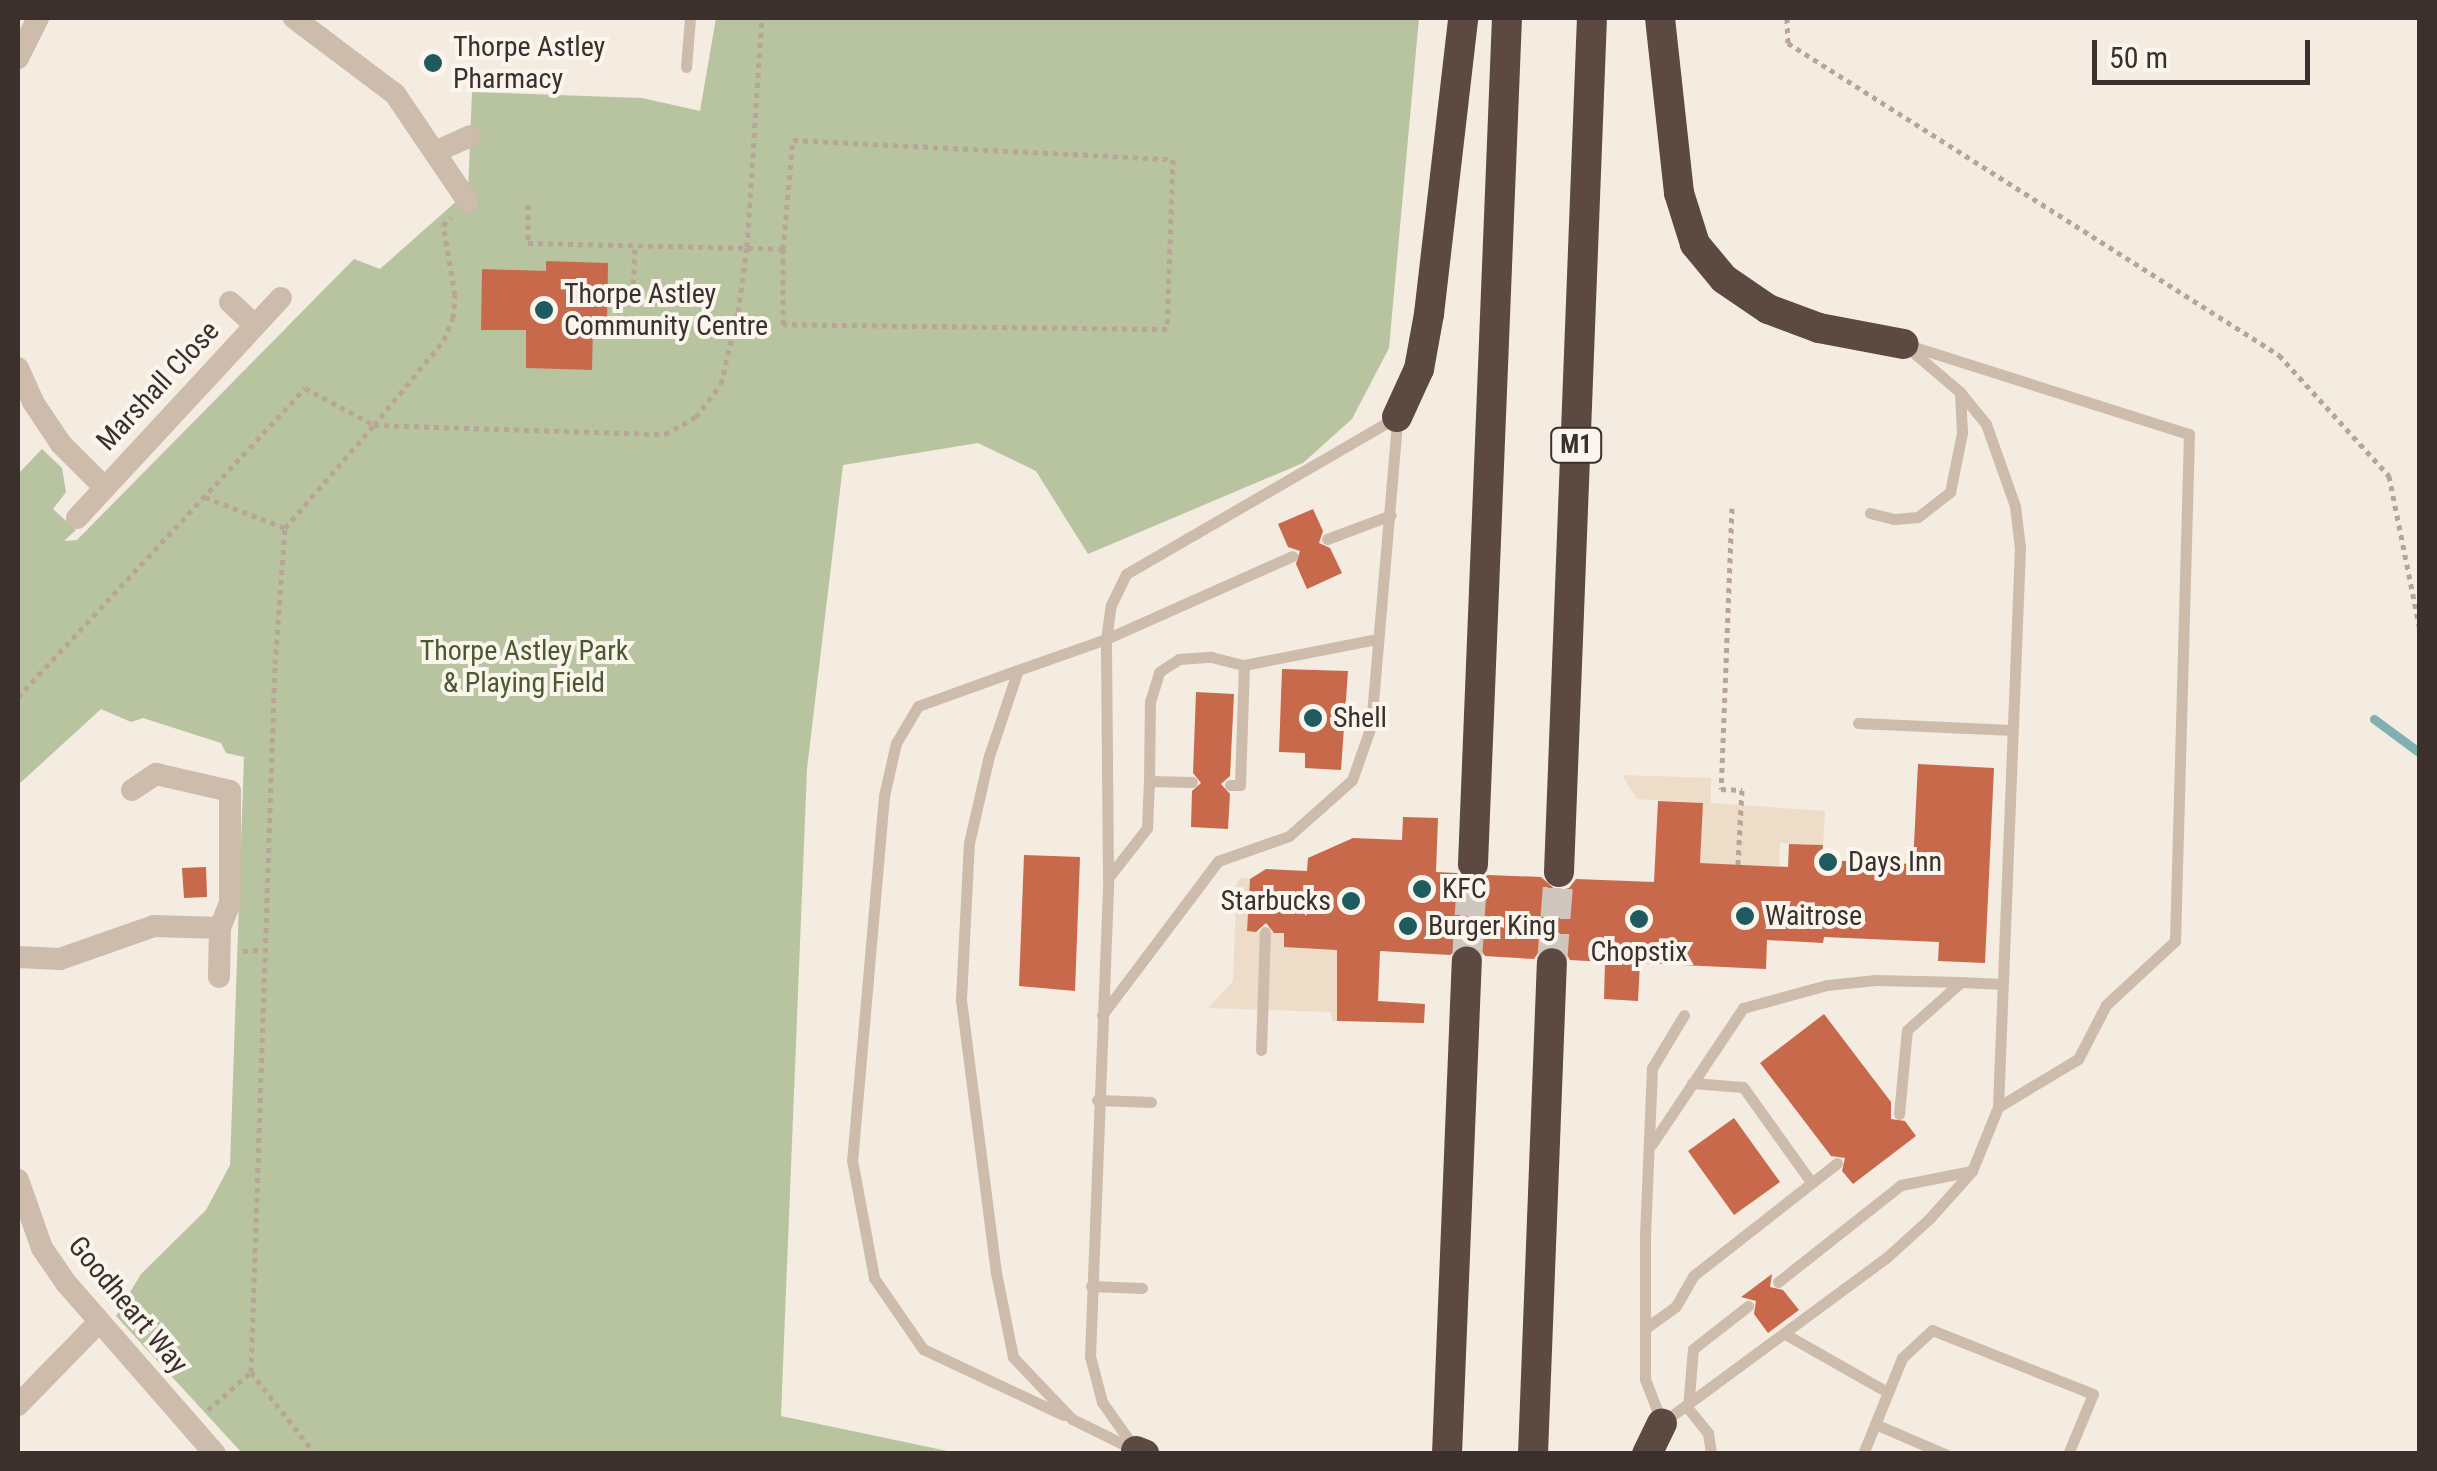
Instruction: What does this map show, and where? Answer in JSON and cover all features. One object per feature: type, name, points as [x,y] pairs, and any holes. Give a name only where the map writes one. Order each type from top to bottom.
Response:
[{"type":"highway","points":[[1397,416],[1419,369],[1429,314],[1463,18]]},
{"type":"highway","points":[[1473,864],[1506,18]]},
{"type":"highway","name":"M1","points":[[1559,872],[1592,18]]},
{"type":"highway","points":[[1660,18],[1680,193],[1695,244],[1724,279],[1768,309],[1819,328],[1904,344]]},
{"type":"highway","points":[[1447,1454],[1468,961]]},
{"type":"highway","points":[[1532,1454],[1552,963]]},
{"type":"highway","points":[[1647,1454],[1675,1415]]},
{"type":"street","points":[[18,58],[38,18]]},
{"type":"street","points":[[294,18],[320,24],[394,94],[468,202]]},
{"type":"street","points":[[436,151],[470,136]]},
{"type":"street","name":"Marshall Close","points":[[77,518],[281,298]]},
{"type":"street","name":"Marshall Close","points":[[230,302],[254,325]]},
{"type":"street","name":"Marshall Close","points":[[18,368],[33,402],[61,444],[105,488]]},
{"type":"street","points":[[132,790],[156,774],[230,791],[230,902],[220,928],[219,977]]},
{"type":"street","points":[[18,957],[60,959],[154,926],[220,928]]},
{"type":"street","name":"Goodheart Way","points":[[18,1180],[42,1248],[97,1324],[215,1454]]},
{"type":"street","points":[[18,1404],[97,1324]]},
{"type":"lane","points":[[686,67],[690,18]]},
{"type":"lane","points":[[1675,1415],[1886,1258],[1972,1171],[1998,1107],[2020,548],[2015,506],[1986,424],[1960,392],[1904,344]]},
{"type":"lane","points":[[1904,344],[2189,434],[2175,941],[2106,1004],[2078,1059],[1998,1107]]},
{"type":"lane","points":[[1870,512],[1894,519],[1918,517],[1950,492],[1962,432],[1960,392]]},
{"type":"lane","points":[[1102,1015],[1218,861],[1289,836],[1352,780],[1371,726],[1397,416]]},
{"type":"lane","points":[[1139,1453],[1102,1402],[1090,1356],[1108,878],[1106,639],[1111,605],[1126,574],[1397,416]]},
{"type":"lane","points":[[1327,540],[1391,515]]},
{"type":"lane","points":[[1139,1453],[923,1349],[874,1278],[852,1160],[884,796],[896,744],[918,706],[1106,639],[1292,556]]},
{"type":"lane","points":[[1108,878],[1147,828],[1150,702],[1159,672],[1179,658],[1212,657],[1244,664],[1377,639]]},
{"type":"lane","points":[[1230,784],[1240,785],[1244,664]]},
{"type":"lane","points":[[1018,670],[989,756],[969,843],[962,999],[996,1273],[1013,1357],[1072,1419]]},
{"type":"lane","points":[[1858,723],[2012,730]]},
{"type":"lane","points":[[1148,781],[1192,782]]},
{"type":"lane","points":[[1261,1050],[1265,932]]},
{"type":"lane","points":[[1651,1147],[1743,1008],[1827,985],[1876,980],[2002,984]]},
{"type":"lane","points":[[1899,1114],[1906,1030],[1962,982]]},
{"type":"lane","points":[[1684,1015],[1652,1068],[1645,1234],[1645,1378],[1675,1415],[1708,1434],[1711,1454]]},
{"type":"lane","points":[[1692,1083],[1743,1087],[1811,1182]]},
{"type":"lane","points":[[1097,1100],[1151,1102]]},
{"type":"lane","points":[[1646,1328],[1676,1306],[1693,1276],[1837,1163]]},
{"type":"lane","points":[[1778,1282],[1901,1185],[1972,1171]]},
{"type":"lane","points":[[1091,1286],[1142,1288]]},
{"type":"lane","points":[[1675,1415],[1693,1350],[1748,1306]]},
{"type":"lane","points":[[1863,1454],[1902,1358],[1932,1330],[2093,1394],[2068,1454]]},
{"type":"lane","points":[[1785,1334],[1888,1392]]},
{"type":"lane","points":[[1875,1424],[1945,1454]]},
{"type":"path","points":[[18,697],[305,388],[374,425],[664,434],[696,417],[721,384],[729,360],[747,248],[762,18]]},
{"type":"path","points":[[1786,18],[1788,44],[2279,354],[2390,476],[2420,630]]},
{"type":"path","points":[[793,140],[1173,158],[1167,329],[783,324],[783,249],[793,140]]},
{"type":"path","points":[[316,1454],[251,1372],[275,664],[285,528],[444,340],[455,295],[443,226],[468,202]]},
{"type":"path","points":[[528,204],[528,244],[783,249]]},
{"type":"path","points":[[608,293],[633,294],[635,246]]},
{"type":"path","points":[[204,497],[285,528]]},
{"type":"path","points":[[1732,508],[1721,789],[1742,790],[1738,864]]},
{"type":"path","points":[[190,1425],[251,1372]]},
{"type":"green space","name":"Thorpe Astley Park & Playing Field","points":[[716,18],[1419,18],[1389,348],[1352,419],[1303,463],[1088,554],[1036,471],[978,443],[843,465],[807,769],[781,1416],[957,1453],[242,1453],[116,1316],[141,1274],[206,1210],[230,1165],[244,757],[226,753],[221,743],[143,718],[131,722],[101,709],[18,785],[18,474],[42,449],[62,468],[66,492],[53,509],[76,530],[64,541],[77,540],[354,259],[380,269],[468,191],[472,92],[642,98],[700,111]]},
{"type":"shaded area","points":[[1622,775],[1711,778],[1711,803],[1825,811],[1823,845],[1780,843],[1779,867],[1700,863],[1703,803],[1637,799]]},
{"type":"shaded area","points":[[1241,877],[1250,879],[1248,931],[1284,933],[1337,950],[1337,1021],[1332,1021],[1331,1012],[1208,1008],[1233,981],[1236,902],[1229,896]]},
{"type":"building","name":"Thorpe Astley Community Centre","points":[[546,261],[608,263],[607,328],[593,328],[592,370],[526,368],[526,330],[481,330],[482,269],[546,271]]},
{"type":"building","points":[[1313,509],[1323,531],[1319,543],[1330,548],[1342,573],[1307,589],[1296,564],[1300,551],[1288,547],[1278,524]]},
{"type":"building","name":"Shell","points":[[1282,669],[1348,671],[1341,770],[1305,768],[1305,753],[1279,752]]},
{"type":"building","points":[[1196,692],[1234,694],[1230,776],[1221,784],[1230,794],[1228,829],[1191,827],[1192,791],[1201,783],[1193,773]]},
{"type":"building","points":[[1918,764],[1994,768],[1985,963],[1938,961],[1939,942],[1824,937],[1823,943],[1767,940],[1766,969],[1640,963],[1638,1001],[1604,999],[1605,962],[1570,960],[1563,948],[1554,944],[1542,947],[1534,959],[1485,956],[1478,946],[1467,942],[1450,955],[1380,951],[1378,1001],[1425,1004],[1424,1023],[1337,1021],[1337,950],[1284,947],[1284,933],[1274,933],[1266,923],[1256,932],[1247,931],[1250,879],[1266,869],[1307,871],[1308,858],[1353,838],[1402,840],[1403,817],[1438,818],[1436,872],[1457,873],[1471,883],[1488,875],[1541,877],[1557,891],[1569,888],[1576,879],[1654,882],[1658,801],[1703,803],[1700,863],[1788,867],[1789,844],[1823,845],[1822,860],[1913,864]]},
{"type":"building","points":[[1024,855],[1080,857],[1075,991],[1019,986]]},
{"type":"building","points":[[206,867],[207,897],[184,898],[182,868]]},
{"type":"building","points":[[1824,1014],[1891,1102],[1891,1119],[1905,1121],[1916,1136],[1853,1184],[1842,1171],[1845,1158],[1831,1156],[1760,1063]]},
{"type":"building","points":[[1734,1118],[1780,1182],[1734,1215],[1688,1151]]},
{"type":"building","points":[[1772,1274],[1770,1287],[1783,1290],[1799,1310],[1768,1333],[1754,1314],[1756,1301],[1741,1297]]},
{"type":"waterway","points":[[2374,719],[2420,753]]},
{"type":"tunnel","points":[[1467,961],[1473,864]]},
{"type":"tunnel","points":[[1552,963],[1559,872]]},
{"type":"place","name":"Thorpe Astley Pharmacy","points":[[433,63]]},
{"type":"place","name":"Thorpe Astley Community Centre","points":[[544,310]]},
{"type":"place","name":"Shell","points":[[1313,718]]},
{"type":"place","name":"Days Inn","points":[[1828,862]]},
{"type":"place","name":"KFC","points":[[1422,889]]},
{"type":"place","name":"Starbucks","points":[[1351,901]]},
{"type":"place","name":"Waitrose","points":[[1745,916]]},
{"type":"place","name":"Chopstix","points":[[1639,919]]},
{"type":"place","name":"Burger King","points":[[1408,926]]}]
